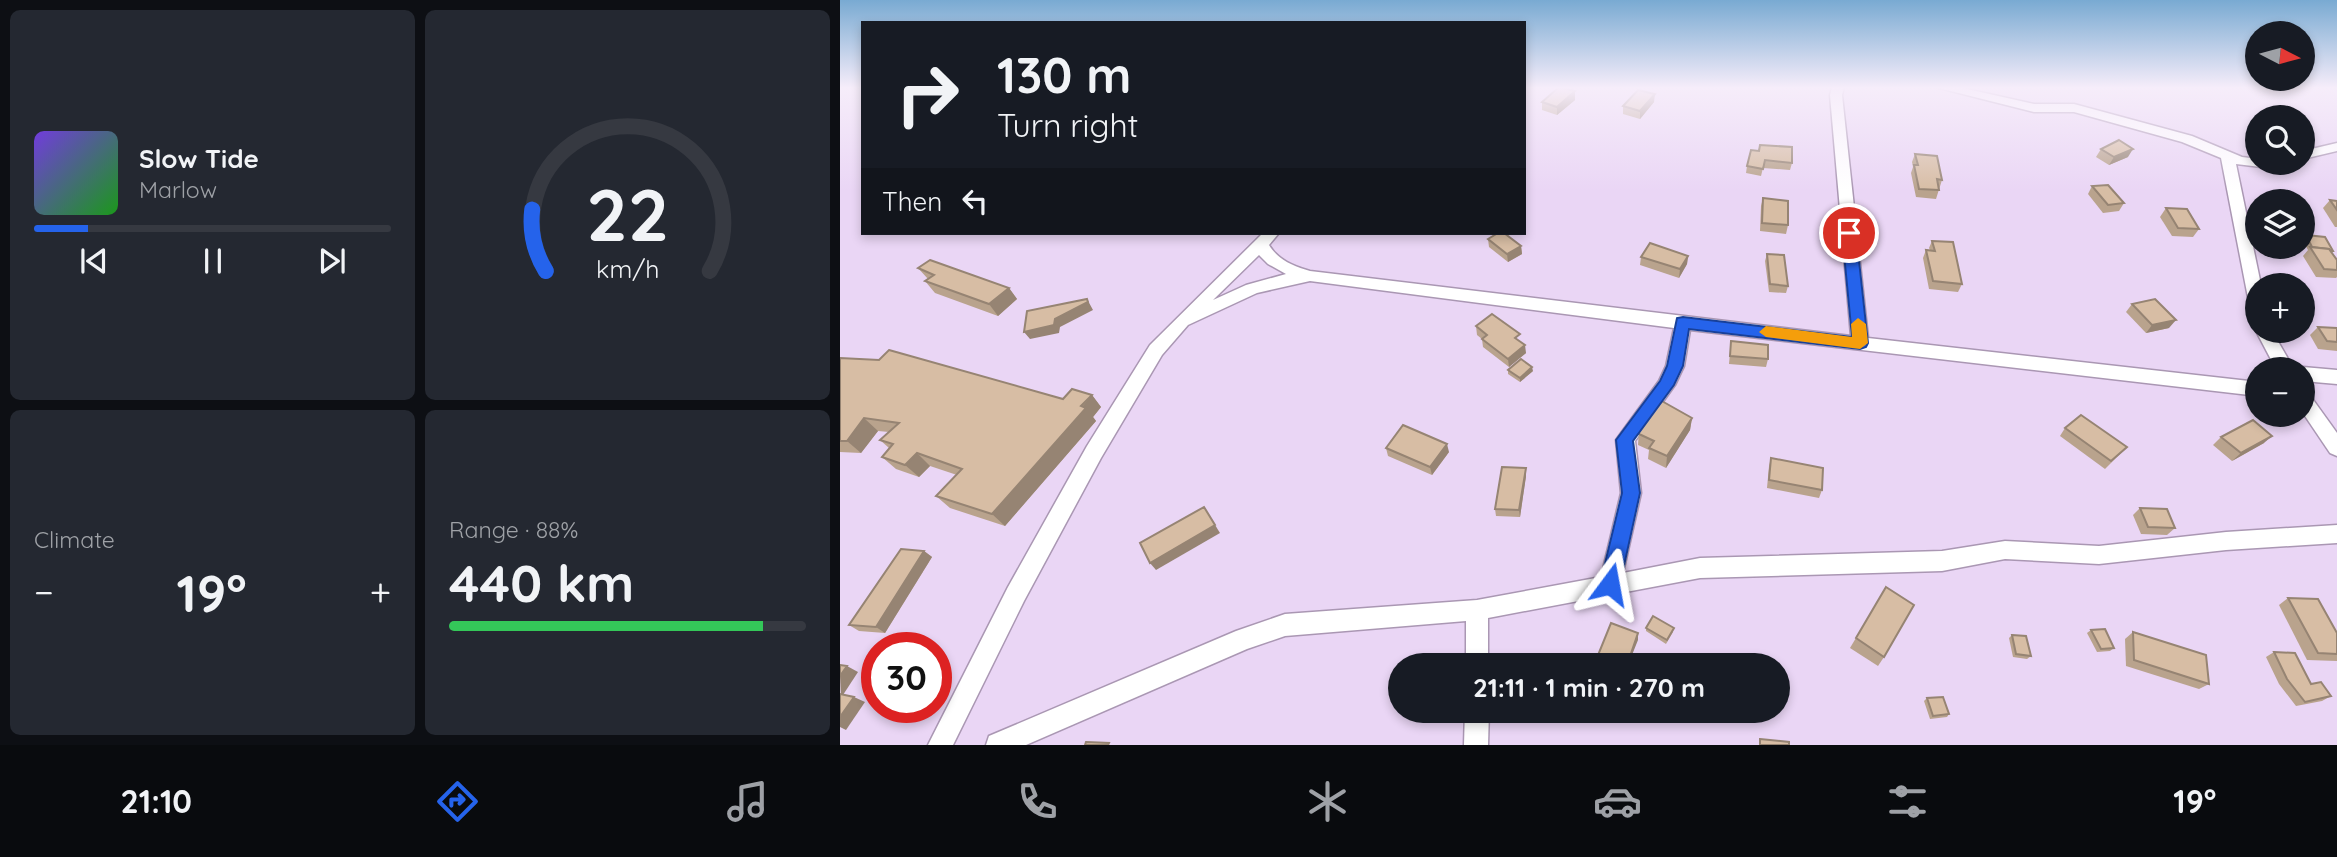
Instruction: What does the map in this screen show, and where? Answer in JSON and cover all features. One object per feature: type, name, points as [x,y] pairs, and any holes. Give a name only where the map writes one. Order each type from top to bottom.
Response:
[{"type":"street","points":[[1836,122],[1860,343]]},
{"type":"street","points":[[2129,122],[2187,139],[2228,158],[2245,161]]},
{"type":"street","points":[[2337,136],[2329,139],[2337,147]]},
{"type":"street","points":[[2315,152],[2337,147]]},
{"type":"street","points":[[2228,158],[2251,273]]},
{"type":"street","points":[[1266,238],[1266,257],[1284,268],[1310,276],[2245,387]]},
{"type":"street","points":[[940,745],[1016,594],[1094,452],[1156,350],[1266,238]]},
{"type":"street","points":[[1182,321],[1252,289],[1310,276]]},
{"type":"street","points":[[1610,584],[1631,493],[1625,440],[1666,385],[1675,366],[1683,322]]},
{"type":"street","points":[[2315,375],[2337,377]]},
{"type":"street","points":[[2315,416],[2337,448]]},
{"type":"street","points":[[999,745],[1244,639],[1285,625],[1477,610],[1700,568],[1942,561],[2005,550],[2099,555],[2226,541],[2337,534]]},
{"type":"street","points":[[1477,610],[1477,653]]},
{"type":"street","points":[[1476,723],[1476,745]]},
{"type":"building","points":[[2119,140],[2133,149],[2114,157],[2101,149]]},
{"type":"building","points":[[1760,145],[1792,147],[1792,163],[1765,160],[1763,169],[1747,166],[1751,150],[1759,151]]},
{"type":"building","points":[[1915,154],[1937,156],[1942,180],[1937,179],[1939,190],[1919,189],[1914,165],[1918,165]]},
{"type":"building","points":[[2108,185],[2124,203],[2108,205],[2092,186]]},
{"type":"building","points":[[1763,198],[1788,201],[1788,225],[1762,223]]},
{"type":"building","points":[[2330,200],[2337,201],[2337,210]]},
{"type":"building","points":[[2166,208],[2187,209],[2199,229],[2178,228]]},
{"type":"building","points":[[1495,235],[1507,235],[1521,246],[1507,254],[1488,239]]},
{"type":"building","points":[[2315,236],[2325,237],[2333,251],[2315,247]]},
{"type":"building","points":[[1932,241],[1953,242],[1962,284],[1933,281],[1926,250],[1935,251]]},
{"type":"building","points":[[1650,243],[1688,256],[1680,269],[1641,257]]},
{"type":"building","points":[[2315,248],[2329,249],[2337,260],[2337,270],[2324,269],[2315,255]]},
{"type":"building","points":[[1767,254],[1784,255],[1788,286],[1770,284]]},
{"type":"building","points":[[930,260],[1009,288],[989,304],[925,281],[934,275],[918,268]]},
{"type":"building","points":[[1087,299],[1088,302],[1055,319],[1054,325],[1024,332],[1027,311]]},
{"type":"building","points":[[2155,299],[2176,320],[2152,325],[2132,304]]},
{"type":"building","points":[[1492,314],[1520,334],[1515,338],[1525,345],[1508,359],[1482,339],[1487,335],[1476,326]]},
{"type":"building","points":[[2318,327],[2337,328],[2337,342],[2327,341]]},
{"type":"building","points":[[1731,341],[1768,345],[1768,359],[1730,356]]},
{"type":"building","points":[[889,350],[1063,399],[1072,389],[1092,395],[1081,406],[1086,408],[992,514],[936,496],[962,469],[917,453],[905,465],[882,457],[893,444],[880,440],[899,423],[864,418],[847,441],[840,441],[840,358],[879,360]]},
{"type":"building","points":[[1521,359],[1532,367],[1520,378],[1508,370]]},
{"type":"building","points":[[1660,400],[1692,418],[1667,456],[1649,448],[1654,441],[1639,434],[1639,430]]},
{"type":"building","points":[[2081,415],[2127,447],[2111,461],[2065,428]]},
{"type":"building","points":[[2245,424],[2245,427],[2261,427],[2272,436],[2241,453],[2221,437]]},
{"type":"building","points":[[1403,425],[1447,444],[1430,467],[1386,448]]},
{"type":"building","points":[[1771,458],[1823,468],[1822,490],[1769,480]]},
{"type":"building","points":[[1502,467],[1526,468],[1519,510],[1495,509]]},
{"type":"building","points":[[1204,507],[1215,525],[1150,563],[1140,543]]},
{"type":"building","points":[[2140,508],[2167,509],[2175,528],[2148,527]]},
{"type":"building","points":[[901,549],[924,551],[876,627],[849,625]]},
{"type":"building","points":[[1886,587],[1914,605],[1884,657],[1856,638]]},
{"type":"building","points":[[2288,598],[2318,599],[2337,633],[2337,654],[2318,653]]},
{"type":"building","points":[[1653,616],[1674,628],[1667,640],[1646,628]]},
{"type":"building","points":[[1611,623],[1638,633],[1631,653],[1599,653]]},
{"type":"building","points":[[2105,629],[2114,648],[2101,649],[2091,630]]},
{"type":"building","points":[[2133,632],[2206,655],[2209,684],[2134,660]]},
{"type":"building","points":[[2012,635],[2026,636],[2031,656],[2016,654]]},
{"type":"building","points":[[2274,652],[2295,653],[2311,684],[2321,682],[2331,696],[2305,702],[2287,679]]},
{"type":"building","points":[[840,665],[847,666],[840,676]]},
{"type":"building","points":[[840,694],[854,697],[840,717]]},
{"type":"building","points":[[1943,697],[1949,714],[1933,716],[1927,698]]},
{"type":"building","points":[[1760,739],[1789,742],[1789,745],[1760,745]]},
{"type":"building","points":[[1086,742],[1109,743],[1085,745]]},
{"type":"slow traffic","points":[[1766,332],[1860,343],[1858,324]]},
{"type":"route","points":[[1610,584],[1631,493],[1625,459],[1625,440],[1666,385],[1675,366],[1683,322],[1860,343],[1849,233]]}]
